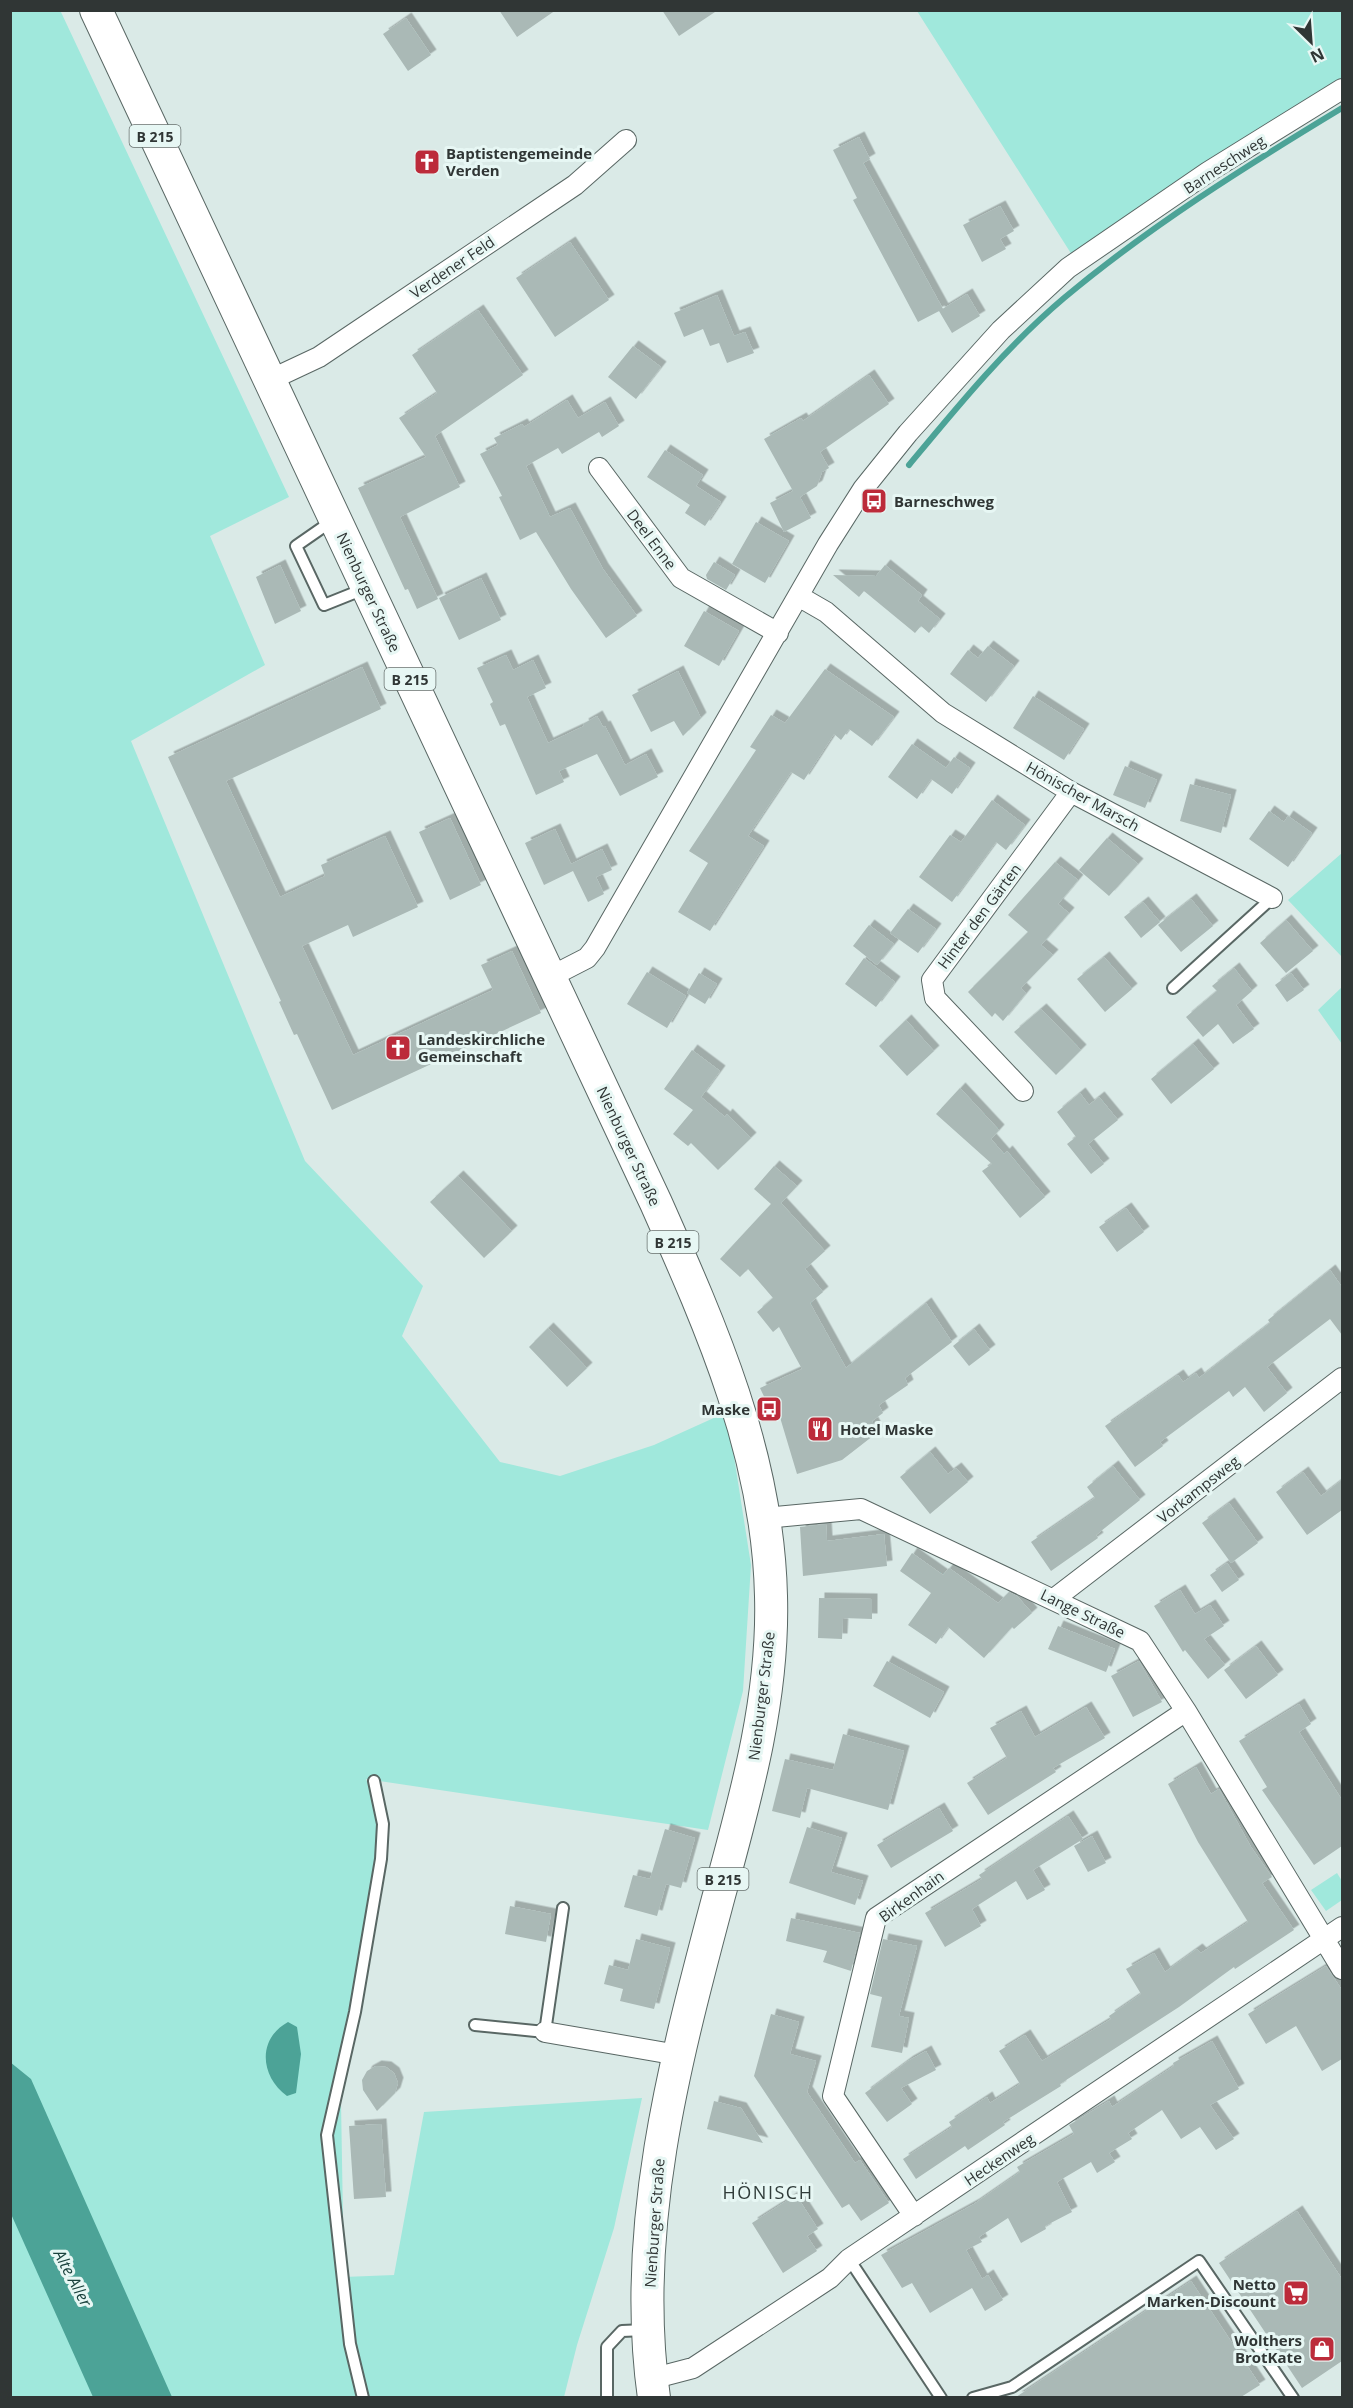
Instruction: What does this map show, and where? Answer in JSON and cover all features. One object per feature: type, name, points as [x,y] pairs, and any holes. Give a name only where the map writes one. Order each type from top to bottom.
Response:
[{"type":"main road","name":"Nienburger Straße","points":[[96,10],[550,977],[707,1318],[753,1457],[765,1518],[771,1598],[770,1647],[758,1739],[747,1791],[678,2055],[655,2175],[650,2248],[649,2330],[653,2388]]},
{"type":"street","name":"Barneschweg","points":[[550,977],[587,958],[595,948],[800,597],[828,544],[887,458],[1001,330],[1068,268],[1208,172],[1342,89]]},
{"type":"street","name":"Verdener Feld","points":[[270,380],[319,357],[588,176],[626,140]]},
{"type":"street","name":"Deel Enne","points":[[599,468],[681,578],[778,633]]},
{"type":"street","name":"Hönischer Marsch","points":[[800,597],[826,612],[943,713],[1071,792],[1272,898]]},
{"type":"street","name":"Hinter den Gärten","points":[[1023,1091],[935,998],[932,980],[1071,792]]},
{"type":"street","name":"Vorkampsweg","points":[[1054,1599],[1342,1378]]},
{"type":"street","name":"Lange Straße","points":[[765,1518],[861,1509],[1140,1641],[1186,1711],[1342,1970]]},
{"type":"street","name":"Birkenhain","points":[[914,2216],[833,2096],[876,1918],[1186,1711]]},
{"type":"street","name":"Heckenweg","points":[[653,2388],[693,2368],[830,2278],[849,2259],[1324,1942],[1342,1927]]},
{"type":"street","points":[[545,2032],[678,2055]]},
{"type":"lane","points":[[335,519],[318,528],[296,546],[324,605],[367,587]]},
{"type":"lane","name":"Hönischer Marsch","points":[[1173,988],[1272,898]]},
{"type":"lane","points":[[363,2397],[350,2344],[327,2135],[355,2012],[381,1859],[383,1824],[374,1781]]},
{"type":"lane","points":[[475,2025],[545,2032],[563,1908]]},
{"type":"lane","points":[[849,2259],[941,2397]]},
{"type":"lane","points":[[973,2397],[1012,2387],[1199,2261],[1293,2397]]},
{"type":"lane","points":[[607,2397],[607,2347],[622,2331],[649,2330]]},
{"type":"shaded area","points":[[60,10],[289,497],[210,536],[265,665],[131,741],[305,1161],[423,1286],[402,1336],[500,1462],[560,1476],[654,1445],[727,1412],[751,1565],[743,1691],[708,1830],[366,1779],[384,1824],[341,2102],[344,2277],[394,2275],[424,2112],[642,2098],[614,2228],[577,2345],[564,2397],[11,2398],[10,11]]},
{"type":"shaded area","points":[[917,11],[1342,11],[1342,81],[1079,266]]},
{"type":"shaded area","points":[[1342,853],[1342,957],[1288,900]]},
{"type":"shaded area","points":[[1342,987],[1342,1044],[1318,1010]]},
{"type":"shaded area","points":[[1337,1873],[1342,1881],[1342,1900],[1326,1911],[1311,1890]]},
{"type":"water","points":[[288,2022],[297,2027],[301,2054],[296,2093],[287,2096],[271,2078],[266,2058],[271,2038]]},
{"type":"water","name":"Alte Aller","points":[[10,2062],[31,2079],[172,2397],[93,2397],[11,2214]]},
{"type":"building","points":[[499,10],[556,10],[517,37]]},
{"type":"building","points":[[662,10],[718,10],[679,36]]},
{"type":"building","points":[[406,18],[431,55],[408,71],[383,34]]},
{"type":"building","points":[[859,137],[870,159],[863,163],[943,309],[918,322],[853,200],[857,198],[833,150]]},
{"type":"building","points":[[1000,206],[1014,231],[1000,239],[1006,249],[982,262],[963,225]]},
{"type":"building","points":[[570,242],[609,300],[555,337],[516,278]]},
{"type":"building","points":[[967,294],[980,316],[952,333],[939,311]]},
{"type":"building","points":[[717,295],[734,336],[745,332],[754,353],[727,363],[719,343],[710,346],[703,329],[684,337],[674,313]]},
{"type":"building","points":[[478,310],[523,375],[435,436],[460,487],[400,517],[438,599],[417,609],[408,589],[405,590],[358,488],[426,457],[399,418],[437,393],[412,355]]},
{"type":"building","points":[[633,346],[661,367],[636,399],[608,377]]},
{"type":"building","points":[[869,375],[889,404],[820,452],[829,468],[822,472],[817,486],[800,497],[811,518],[784,532],[770,503],[793,491],[764,439],[801,418],[803,421]]},
{"type":"building","points":[[567,400],[578,418],[605,402],[619,426],[602,437],[599,432],[562,454],[558,448],[526,466],[550,517],[570,508],[603,569],[637,616],[606,638],[571,589],[536,532],[520,540],[499,497],[502,496],[480,454],[498,445],[494,438],[522,424],[524,427]]},
{"type":"building","points":[[665,450],[703,475],[696,486],[721,502],[705,526],[685,513],[690,505],[647,477]]},
{"type":"building","points":[[756,522],[789,541],[765,583],[732,564]]},
{"type":"building","points":[[714,562],[735,575],[726,590],[707,579],[706,575]]},
{"type":"building","points":[[280,565],[301,611],[275,624],[256,577]]},
{"type":"building","points":[[885,565],[922,595],[918,601],[940,619],[929,633],[921,626],[915,633],[864,591],[859,597],[833,575],[876,576]]},
{"type":"building","points":[[481,578],[501,620],[459,640],[439,598]]},
{"type":"building","points":[[704,611],[739,631],[719,666],[684,646]]},
{"type":"building","points":[[988,646],[1014,666],[986,702],[950,674],[968,650],[978,658]]},
{"type":"building","points":[[506,655],[513,670],[533,660],[546,688],[527,697],[548,743],[584,726],[583,724],[597,716],[603,727],[605,726],[625,765],[646,754],[658,777],[620,796],[597,754],[559,771],[564,782],[536,795],[505,724],[500,726],[490,704],[493,702],[477,668]]},
{"type":"building","points":[[362,667],[381,709],[226,781],[280,897],[325,876],[321,865],[385,836],[418,907],[353,937],[348,925],[302,946],[353,1055],[493,990],[481,965],[512,951],[541,1013],[332,1110],[297,1034],[294,1035],[279,1002],[281,1001],[168,757]]},
{"type":"building","points":[[825,669],[894,717],[872,746],[849,729],[841,740],[834,734],[804,780],[791,772],[748,836],[764,846],[710,931],[678,912],[708,863],[689,851],[756,750],[750,747],[771,715],[785,723]]},
{"type":"building","points":[[678,671],[701,718],[683,736],[674,721],[651,732],[632,695]]},
{"type":"building","points":[[1033,696],[1084,729],[1064,760],[1013,728]]},
{"type":"building","points":[[912,744],[946,768],[954,757],[970,768],[952,794],[931,779],[917,799],[888,777]]},
{"type":"building","points":[[1125,766],[1157,780],[1145,808],[1113,795]]},
{"type":"building","points":[[1190,784],[1231,795],[1221,833],[1180,821]]},
{"type":"building","points":[[992,800],[1025,825],[1006,850],[996,842],[952,902],[919,877],[950,835],[961,842]]},
{"type":"building","points":[[1269,811],[1284,822],[1288,816],[1312,833],[1288,867],[1249,839]]},
{"type":"building","points":[[450,818],[481,885],[450,900],[419,832]]},
{"type":"building","points":[[555,829],[571,864],[602,849],[612,870],[596,877],[604,894],[588,902],[573,871],[544,885],[525,843]]},
{"type":"building","points":[[1107,838],[1138,864],[1109,896],[1079,870]]},
{"type":"building","points":[[1055,862],[1078,880],[1058,904],[1069,913],[1041,945],[1053,955],[1021,988],[1026,993],[1003,1021],[995,1013],[992,1017],[968,992],[1028,932],[1008,915]]},
{"type":"building","points":[[1191,899],[1213,926],[1181,952],[1158,925]]},
{"type":"building","points":[[1143,902],[1160,922],[1141,938],[1124,917]]},
{"type":"building","points":[[908,909],[936,929],[918,953],[890,933]]},
{"type":"building","points":[[1286,920],[1313,951],[1286,973],[1260,943]]},
{"type":"building","points":[[869,925],[894,944],[877,965],[853,946]]},
{"type":"building","points":[[1104,957],[1132,989],[1105,1012],[1077,979]]},
{"type":"building","points":[[864,958],[895,982],[876,1007],[845,984]]},
{"type":"building","points":[[1234,968],[1252,991],[1236,1005],[1254,1029],[1233,1044],[1218,1024],[1203,1037],[1186,1017],[1217,991],[1212,986]]},
{"type":"building","points":[[647,972],[686,996],[667,1028],[627,1004]]},
{"type":"building","points":[[699,973],[717,984],[705,1004],[687,993]]},
{"type":"building","points":[[1291,973],[1304,990],[1287,1002],[1275,985]]},
{"type":"building","points":[[1041,1009],[1081,1050],[1056,1075],[1014,1032]]},
{"type":"building","points":[[906,1020],[934,1051],[907,1076],[879,1046]]},
{"type":"building","points":[[1193,1044],[1214,1069],[1171,1104],[1151,1079]]},
{"type":"building","points":[[692,1050],[720,1071],[701,1097],[725,1117],[727,1114],[751,1138],[718,1170],[691,1143],[688,1146],[673,1134],[693,1110],[664,1089]]},
{"type":"building","points":[[960,1088],[999,1130],[991,1139],[1004,1154],[1007,1151],[1045,1197],[1020,1218],[982,1171],[992,1164],[936,1114]]},
{"type":"building","points":[[1080,1093],[1089,1105],[1099,1097],[1118,1120],[1088,1144],[1104,1164],[1091,1174],[1067,1144],[1076,1137],[1057,1112]]},
{"type":"building","points":[[774,1166],[797,1186],[781,1203],[825,1251],[805,1269],[823,1292],[810,1303],[846,1368],[926,1303],[952,1342],[905,1378],[908,1385],[879,1405],[883,1413],[872,1421],[878,1432],[842,1460],[797,1474],[776,1404],[769,1407],[760,1388],[802,1369],[779,1327],[773,1332],[757,1312],[773,1298],[748,1269],[740,1277],[720,1259],[771,1204],[754,1189]]},
{"type":"building","points":[[458,1176],[512,1231],[484,1258],[430,1202]]},
{"type":"building","points":[[1126,1208],[1144,1232],[1117,1252],[1099,1227]]},
{"type":"building","points":[[1330,1270],[1342,1287],[1342,1335],[1330,1319],[1267,1367],[1287,1393],[1264,1412],[1245,1387],[1233,1397],[1229,1391],[1160,1442],[1163,1446],[1135,1467],[1105,1426],[1178,1375],[1183,1382],[1196,1373],[1199,1378],[1270,1323],[1268,1320]]},
{"type":"building","points":[[548,1328],[587,1368],[567,1387],[529,1347]]},
{"type":"building","points":[[974,1329],[990,1350],[969,1366],[953,1346]]},
{"type":"building","points":[[930,1452],[948,1474],[956,1468],[968,1482],[930,1514],[900,1477]]},
{"type":"building","points":[[1113,1466],[1140,1500],[1096,1535],[1098,1538],[1051,1571],[1031,1542],[1095,1498],[1087,1487]]},
{"type":"building","points":[[1303,1472],[1321,1496],[1342,1480],[1342,1510],[1307,1535],[1276,1492]]},
{"type":"building","points":[[1229,1503],[1258,1543],[1231,1563],[1202,1523]]},
{"type":"building","points":[[826,1524],[827,1541],[884,1534],[887,1566],[803,1576],[800,1527]]},
{"type":"building","points":[[912,1553],[943,1575],[949,1568],[998,1603],[1009,1592],[1017,1596],[1032,1613],[1014,1629],[1012,1627],[984,1658],[948,1627],[936,1644],[908,1625],[931,1593],[900,1571]]},
{"type":"building","points":[[1227,1563],[1239,1580],[1222,1592],[1210,1575]]},
{"type":"building","points":[[1180,1590],[1195,1614],[1210,1605],[1224,1626],[1204,1639],[1225,1665],[1208,1679],[1185,1650],[1183,1652],[1154,1606]]},
{"type":"building","points":[[819,1598],[872,1599],[872,1619],[843,1618],[842,1639],[818,1638]]},
{"type":"building","points":[[1058,1626],[1115,1649],[1106,1672],[1048,1649]]},
{"type":"building","points":[[1256,1646],[1278,1675],[1246,1699],[1224,1670]]},
{"type":"building","points":[[887,1661],[944,1692],[930,1718],[873,1686]]},
{"type":"building","points":[[1139,1661],[1162,1702],[1133,1717],[1111,1676]]},
{"type":"building","points":[[1299,1704],[1311,1724],[1299,1732],[1342,1800],[1342,1846],[1314,1865],[1262,1790],[1267,1787],[1239,1741]]},
{"type":"building","points":[[1086,1707],[1105,1738],[1053,1768],[1056,1772],[988,1815],[967,1783],[1007,1758],[990,1728],[1021,1711],[1035,1737]]},
{"type":"building","points":[[843,1734],[904,1751],[888,1810],[807,1788],[800,1818],[772,1811],[785,1759],[833,1770]]},
{"type":"building","points":[[1196,1767],[1211,1794],[1219,1789],[1251,1847],[1272,1877],[1262,1883],[1294,1930],[1235,1969],[1234,1967],[1179,2007],[1003,2122],[1005,2125],[968,2150],[965,2146],[916,2179],[903,2159],[952,2127],[949,2122],[987,2097],[990,2103],[1020,2084],[999,2051],[1025,2035],[1042,2061],[1111,2019],[1109,2016],[1141,1994],[1126,1969],[1154,1953],[1165,1972],[1197,1949],[1201,1953],[1248,1922],[1198,1842],[1168,1784]]},
{"type":"building","points":[[939,1808],[953,1831],[891,1868],[877,1845]]},
{"type":"building","points":[[1068,1816],[1083,1839],[1033,1870],[1045,1890],[1027,1900],[1016,1881],[972,1909],[981,1926],[945,1947],[925,1913],[982,1879],[979,1875]]},
{"type":"building","points":[[807,1827],[842,1838],[831,1872],[863,1881],[855,1905],[789,1883]]},
{"type":"building","points":[[665,1829],[695,1838],[681,1888],[666,1884],[657,1916],[624,1907],[633,1875],[650,1879]]},
{"type":"building","points":[[1092,1836],[1106,1863],[1088,1872],[1074,1846]]},
{"type":"building","points":[[510,1906],[551,1914],[546,1942],[505,1934]]},
{"type":"building","points":[[791,1918],[860,1933],[851,1971],[823,1962],[827,1951],[786,1941]]},
{"type":"building","points":[[636,1939],[670,1948],[654,2009],[620,2001],[623,1989],[604,1984],[609,1965],[628,1970]]},
{"type":"building","points":[[883,1939],[917,1946],[899,2016],[909,2018],[902,2053],[871,2047],[882,1997],[870,1994]]},
{"type":"building","points":[[1326,1966],[1342,1990],[1342,2059],[1322,2071],[1296,2026],[1266,2044],[1248,2014]]},
{"type":"building","points":[[771,2014],[799,2022],[790,2054],[816,2061],[807,2092],[855,2163],[860,2160],[889,2203],[861,2221],[849,2204],[842,2208],[754,2076]]},
{"type":"building","points":[[1212,2041],[1239,2089],[1210,2105],[1234,2139],[1216,2150],[1200,2127],[1181,2139],[1162,2110],[1128,2133],[1132,2139],[1109,2153],[1115,2162],[1097,2173],[1091,2162],[1057,2182],[1072,2212],[1045,2226],[1046,2229],[1021,2243],[1008,2218],[979,2237],[982,2242],[966,2250],[982,2279],[988,2275],[1003,2300],[985,2311],[972,2288],[930,2313],[912,2283],[902,2288],[881,2255],[974,2204],[1020,2172],[1017,2167],[1074,2134],[1069,2125],[1109,2101],[1112,2107],[1174,2066],[1173,2063]]},
{"type":"building","points":[[926,2051],[936,2070],[901,2088],[912,2104],[887,2122],[865,2093],[908,2061]]},
{"type":"building","points":[[376,2066],[386,2067],[394,2073],[398,2083],[395,2093],[377,2111],[363,2090],[362,2080],[367,2071]]},
{"type":"building","points":[[714,2101],[741,2108],[763,2143],[707,2129]]},
{"type":"building","points":[[381,2124],[386,2197],[354,2199],[349,2126]]},
{"type":"building","points":[[796,2195],[818,2229],[807,2236],[817,2251],[783,2273],[752,2223]]},
{"type":"building","points":[[1297,2211],[1342,2279],[1342,2361],[1302,2388],[1219,2263]]},
{"type":"building","points":[[1191,2281],[1260,2385],[1241,2397],[1016,2397]]},
{"type":"waterway","points":[[909,465],[1002,357],[1064,298],[1164,222],[1342,108]]},
{"type":"place","name":"Baptistengemeinde Verden","points":[[427,162]]},
{"type":"place","name":"Barneschweg","points":[[874,501]]},
{"type":"place","name":"Landeskirchliche Gemeinschaft","points":[[398,1048]]},
{"type":"place","name":"Maske","points":[[769,1409]]},
{"type":"place","name":"Hotel Maske","points":[[820,1429]]},
{"type":"place","name":"Netto Marken-Discount","points":[[1296,2293]]},
{"type":"place","name":"Wolthers BrotKate","points":[[1322,2349]]},
{"type":"district","name":"HÖNISCH","points":[[768,2192]]}]
